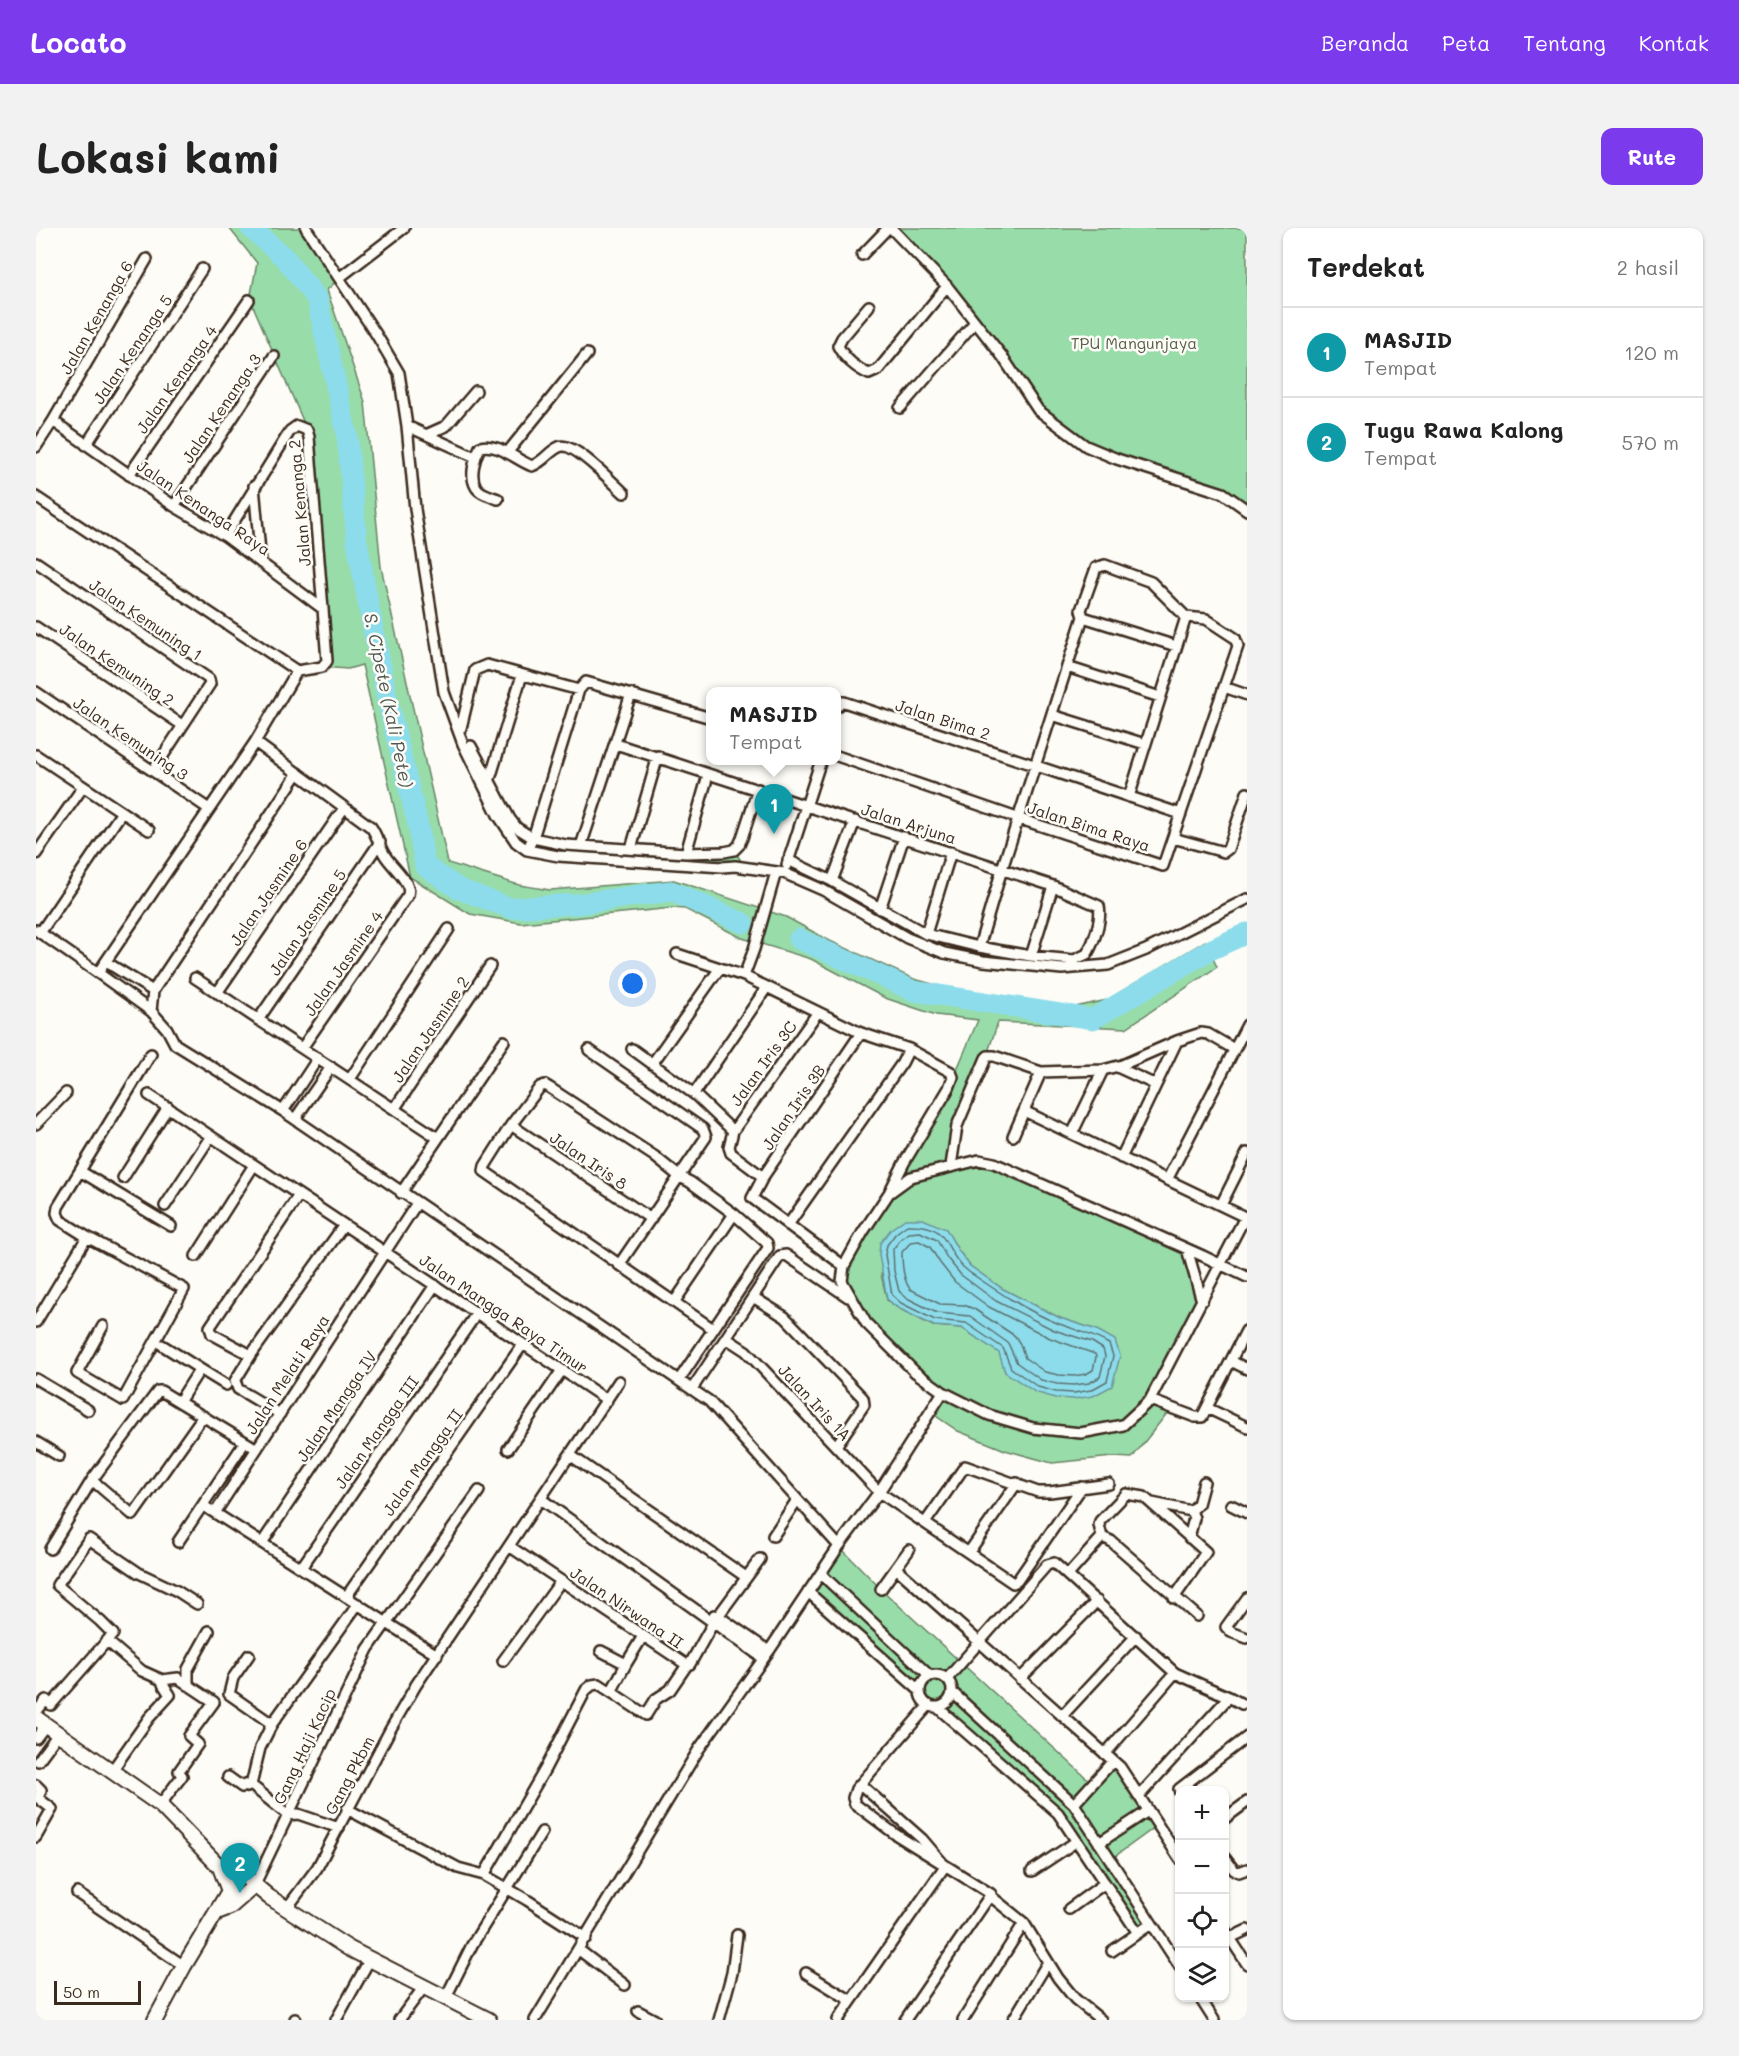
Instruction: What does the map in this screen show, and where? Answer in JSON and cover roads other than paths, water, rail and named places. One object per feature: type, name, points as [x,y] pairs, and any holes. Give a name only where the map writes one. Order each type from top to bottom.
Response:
[{"type":"street","points":[[339,278],[404,228]]},
{"type":"street","points":[[862,255],[890,228],[947,286],[1002,356],[1038,410],[1086,446],[1117,459],[1223,493],[1247,510]]},
{"type":"street","points":[[310,229],[399,373],[415,509],[444,693],[498,815],[511,835],[527,850],[547,855],[735,866],[780,872],[823,890],[907,938],[944,953],[983,961],[1062,969],[1108,965],[1146,950],[1247,899]]},
{"type":"street","name":"Jalan Kenanga 6","points":[[53,421],[147,259]]},
{"type":"street","name":"Jalan Kenanga 5","points":[[86,445],[202,269]]},
{"type":"street","points":[[869,306],[838,346],[849,360],[869,374],[878,370],[947,286]]},
{"type":"street","name":"Jalan Kenanga 4","points":[[129,475],[249,300]]},
{"type":"street","points":[[900,408],[975,322]]},
{"type":"street","points":[[507,453],[587,354]]},
{"type":"street","name":"Jalan Kenanga 3","points":[[174,506],[274,356]]},
{"type":"street","points":[[428,435],[446,426],[476,391]]},
{"type":"street","points":[[36,447],[53,421]]},
{"type":"street","name":"Jalan Kenanga Raya","points":[[53,421],[174,506],[225,536],[323,609]]},
{"type":"street","name":"Jalan Kenanga 2","points":[[225,536],[290,431],[297,426],[307,430],[323,609]]},
{"type":"street","points":[[407,426],[475,457]]},
{"type":"street","points":[[498,499],[484,494],[475,487],[475,457],[480,447],[486,446],[507,453],[532,466],[539,464],[561,445],[568,446],[588,460],[624,493]]},
{"type":"street","points":[[254,486],[261,563]]},
{"type":"street","points":[[36,497],[297,671],[322,667],[327,661],[323,609]]},
{"type":"street","name":"Jalan Kemuning 1","points":[[36,562],[209,679],[210,684],[153,771]]},
{"type":"street","points":[[980,947],[1002,869],[1020,819],[1083,617],[1081,610],[1096,568],[1101,565],[1151,582],[1186,617],[1129,797]]},
{"type":"street","points":[[1083,617],[1176,646]]},
{"type":"street","name":"Jalan Bima Raya","points":[[841,757],[1164,866],[1238,646],[1235,638],[1206,619],[1186,617]]},
{"type":"street","name":"Jalan Kemuning 2","points":[[36,627],[182,725]]},
{"type":"street","points":[[579,690],[487,665],[475,670],[459,729],[490,780],[510,819],[517,828],[533,838],[555,844],[686,853],[734,850],[742,838],[758,789]]},
{"type":"street","points":[[1067,667],[1160,697]]},
{"type":"street","points":[[98,973],[255,742],[297,671]]},
{"type":"street","points":[[486,791],[522,675]]},
{"type":"street","points":[[527,850],[533,838],[579,690],[586,682],[706,716]]},
{"type":"street","points":[[1224,687],[1247,695]]},
{"type":"street","name":"Jalan Kemuning 3","points":[[36,692],[209,809]]},
{"type":"street","points":[[581,846],[631,694]]},
{"type":"street","name":"Jalan Bima 2","points":[[841,705],[1181,814]]},
{"type":"street","points":[[1052,715],[1145,744]]},
{"type":"street","points":[[255,742],[371,827],[380,842]]},
{"type":"street","name":"Jalan Arjuna","points":[[616,744],[1053,886],[1099,906],[1097,927],[1089,951],[1080,958],[1074,960],[1031,956]]},
{"type":"street","points":[[36,756],[149,830]]},
{"type":"street","points":[[631,849],[658,756]]},
{"type":"street","points":[[744,976],[767,903],[780,872],[788,860],[819,765]]},
{"type":"street","points":[[151,1011],[153,991],[298,773]]},
{"type":"street","points":[[686,853],[708,775]]},
{"type":"street","points":[[36,854],[83,787]]},
{"type":"street","points":[[1173,838],[1224,852],[1228,849],[1247,793]]},
{"type":"street","name":"Jalan Jasmine 6","points":[[217,993],[344,808]]},
{"type":"street","points":[[122,812],[38,932],[151,1011],[167,1029],[175,1044],[295,1119],[709,1401],[839,1546]]},
{"type":"street","points":[[832,881],[855,821]]},
{"type":"street","points":[[880,909],[904,837]]},
{"type":"street","name":"Jalan Jasmine 4","points":[[302,1048],[408,895],[407,884],[386,857],[380,842]]},
{"type":"street","name":"Jalan Jasmine 5","points":[[258,1020],[380,842]]},
{"type":"street","points":[[926,934],[951,852]]},
{"type":"street","points":[[788,860],[832,881],[926,934],[1031,956],[1053,886]]},
{"type":"street","points":[[350,1079],[449,929]]},
{"type":"street","points":[[677,954],[744,976],[861,1033],[909,1049],[951,1072],[953,1077],[949,1088],[844,1266],[842,1281],[850,1298],[866,1323],[899,1358],[943,1392],[989,1415],[1033,1428],[1081,1433],[1123,1425],[1150,1400],[1244,1216],[1024,1111]]},
{"type":"street","points":[[106,962],[153,991]]},
{"type":"street","name":"Jalan Jasmine 2","points":[[395,1108],[490,966]]},
{"type":"street","points":[[652,1064],[720,968]]},
{"type":"street","points":[[195,978],[438,1138]]},
{"type":"street","points":[[694,1094],[767,987]]},
{"type":"street","name":"Jalan Iris 3C","points":[[733,1131],[818,1012]]},
{"type":"street","points":[[1167,1180],[1247,1025]]},
{"type":"street","name":"Jalan Iris 3B","points":[[788,1225],[752,1198],[861,1033]]},
{"type":"street","points":[[951,1166],[957,1126],[988,1056],[1041,1072],[1103,1070],[1177,1041],[1205,1033],[1234,1048]]},
{"type":"street","points":[[401,1193],[504,1041]]},
{"type":"street","points":[[1121,1158],[1177,1041]]},
{"type":"street","points":[[632,1049],[694,1094],[733,1131],[729,1147],[731,1153],[764,1177]]},
{"type":"street","points":[[844,1266],[788,1225],[902,1063],[909,1049]]},
{"type":"street","points":[[589,1050],[703,1129],[706,1137],[620,1264]]},
{"type":"street","points":[[103,1326],[77,1373],[123,1400],[184,1289],[63,1223],[57,1213],[58,1207],[151,1054]]},
{"type":"street","points":[[283,1111],[318,1059]]},
{"type":"street","points":[[1117,1066],[1156,1085]]},
{"type":"street","points":[[295,1119],[331,1067]]},
{"type":"street","points":[[1072,1134],[1103,1070]]},
{"type":"street","points":[[1013,1136],[1041,1072]]},
{"type":"street","points":[[679,1380],[768,1248],[767,1243],[734,1214],[654,1156],[545,1085],[540,1087],[511,1125],[484,1171],[713,1329]]},
{"type":"street","points":[[36,1124],[66,1093]]},
{"type":"street","name":"Jalan Mangga Raya Timur","points":[[149,1095],[607,1400]]},
{"type":"street","points":[[123,1178],[168,1107]]},
{"type":"street","name":"Jalan Iris 8","points":[[511,1125],[651,1219]]},
{"type":"street","points":[[165,1206],[211,1136]]},
{"type":"street","points":[[1221,1205],[1247,1153]]},
{"type":"street","points":[[889,1193],[911,1177],[979,1160],[994,1163],[1247,1277]]},
{"type":"street","points":[[196,1256],[254,1165]]},
{"type":"street","points":[[80,1171],[171,1226]]},
{"type":"street","points":[[251,1355],[212,1334],[210,1327],[299,1195]]},
{"type":"street","name":"Jalan Melati Raya","points":[[215,1513],[417,1203]]},
{"type":"street","points":[[675,1301],[734,1214]]},
{"type":"street","points":[[279,1414],[236,1386],[237,1377],[344,1225]]},
{"type":"street","points":[[36,1322],[87,1237]]},
{"type":"street","points":[[1187,1249],[1202,1301]]},
{"type":"street","points":[[692,1389],[780,1256],[786,1255],[850,1298]]},
{"type":"street","name":"Jalan Mangga IV","points":[[262,1543],[435,1285]]},
{"type":"street","points":[[753,1297],[785,1317],[863,1398],[864,1406],[836,1446]]},
{"type":"street","name":"Jalan Mangga III","points":[[301,1568],[477,1313]]},
{"type":"street","points":[[1150,1400],[1199,1418],[1202,1417],[1231,1361],[1244,1343],[1246,1331]]},
{"type":"street","name":"Jalan Iris 1A","points":[[726,1338],[747,1352],[879,1492],[1009,1581],[1017,1581],[1082,1487]]},
{"type":"street","name":"Jalan Mangga II","points":[[346,1597],[523,1344]]},
{"type":"street","points":[[162,1345],[226,1385]]},
{"type":"street","points":[[1231,1361],[1247,1369]]},
{"type":"street","points":[[179,1402],[200,1369]]},
{"type":"street","points":[[508,1449],[562,1370]]},
{"type":"street","points":[[36,1379],[88,1410]]},
{"type":"street","name":"Gang Pkbm","points":[[287,1908],[317,1868],[390,1730],[436,1655],[619,1381]]},
{"type":"street","points":[[50,1549],[92,1480],[158,1392],[161,1391],[257,1449]]},
{"type":"street","points":[[535,2020],[699,1749],[879,1492],[943,1392]]},
{"type":"street","points":[[1207,1408],[1247,1427]]},
{"type":"street","points":[[92,1480],[133,1515],[203,1416]]},
{"type":"street","points":[[36,1442],[59,1456]]},
{"type":"street","points":[[178,1542],[245,1442]]},
{"type":"street","points":[[570,1455],[746,1577]]},
{"type":"street","points":[[925,1523],[965,1466],[1038,1492],[1109,1484]]},
{"type":"street","points":[[1191,1511],[1197,1504],[1204,1482]]},
{"type":"street","points":[[969,1552],[1017,1484]]},
{"type":"street","name":"Gang Haji Kacip","points":[[254,1886],[368,1649],[479,1491]]},
{"type":"street","points":[[1102,1537],[1100,1521],[1126,1494],[1144,1497],[1205,1550],[1206,1554],[1174,1598]]},
{"type":"street","points":[[541,1499],[703,1614],[716,1620],[766,1655]]},
{"type":"street","points":[[773,1536],[798,1500]]},
{"type":"street","points":[[1149,1502],[1191,1511]]},
{"type":"street","points":[[1231,1505],[1247,1512]]},
{"type":"street","points":[[204,1506],[436,1655]]},
{"type":"street","points":[[1189,1538],[1194,1518],[1191,1511]]},
{"type":"street","points":[[1068,1575],[1102,1537]]},
{"type":"street","points":[[1102,1537],[1111,1541],[1197,1616]]},
{"type":"street","points":[[36,1712],[46,1700],[51,1705],[113,1634],[57,1585],[89,1539],[139,1574],[177,1591],[197,1604]]},
{"type":"street","name":"Jalan Nirwana II","points":[[509,1546],[687,1665],[690,1664],[716,1620],[760,1559]]},
{"type":"street","points":[[881,1589],[909,1550]]},
{"type":"street","points":[[947,1679],[1050,1563],[1054,1563],[1175,1673],[1242,1704]]},
{"type":"street","points":[[896,1568],[1120,1767],[1175,1853]]},
{"type":"street","points":[[821,1574],[930,1676]]},
{"type":"street","points":[[503,1661],[561,1581]]},
{"type":"street","points":[[808,1592],[920,1691]]},
{"type":"street","points":[[1247,1598],[1226,1627],[1231,1632],[1247,1637]]},
{"type":"street","points":[[1020,1679],[1097,1601]]},
{"type":"street","points":[[250,1785],[260,1748],[273,1724],[358,1604]]},
{"type":"street","points":[[188,1685],[188,1669],[209,1631]]},
{"type":"street","points":[[611,1692],[643,1636]]},
{"type":"street","points":[[1062,1716],[1136,1636]]},
{"type":"street","points":[[107,1641],[142,1671],[162,1680],[178,1678],[214,1702],[189,1736],[198,1744],[180,1771],[182,1776],[176,1786],[160,1805]]},
{"type":"street","points":[[601,1651],[626,1664]]},
{"type":"street","points":[[249,1654],[233,1678],[229,1694],[273,1724]]},
{"type":"street","points":[[484,1875],[545,1769],[586,1690],[592,1685],[599,1684],[646,1715],[656,1700],[670,1690],[687,1665]]},
{"type":"street","points":[[1105,1754],[1175,1673]]},
{"type":"street","points":[[905,2020],[992,1894],[885,1827],[855,1804],[854,1794],[860,1784],[933,1706],[945,1704],[950,1698],[951,1684],[947,1679],[939,1675],[930,1676],[923,1682],[920,1691],[922,1699],[933,1706],[1058,1813],[1105,1883],[1175,1962]]},
{"type":"street","points":[[111,1772],[149,1718],[170,1695],[162,1680]]},
{"type":"street","points":[[952,1692],[1074,1804],[1099,1843],[1145,1928]]},
{"type":"street","points":[[1139,1796],[1229,1697]]},
{"type":"street","points":[[36,1738],[41,1722],[160,1805],[220,1867],[229,1891],[155,2020]]},
{"type":"street","points":[[37,1762],[58,1734]]},
{"type":"street","points":[[1183,1786],[1247,1737]]},
{"type":"street","points":[[1074,1804],[1113,1761]]},
{"type":"street","points":[[228,1777],[242,1787],[250,1785],[288,1815],[298,1814],[339,1828]]},
{"type":"street","points":[[860,1784],[922,1839],[945,1866]]},
{"type":"street","points":[[36,1785],[41,1790],[38,1798],[52,1809],[36,1836]]},
{"type":"street","points":[[1229,1816],[1247,1803]]},
{"type":"street","points":[[347,1809],[458,1868],[484,1875],[586,1938]]},
{"type":"street","points":[[1099,1843],[1148,1811]]},
{"type":"street","points":[[446,1997],[472,1945],[542,1832]]},
{"type":"street","points":[[1032,1871],[1077,1841]]},
{"type":"street","points":[[1229,1864],[1239,1872],[1247,1869]]},
{"type":"street","points":[[837,2020],[945,1866]]},
{"type":"street","points":[[220,1867],[238,1871],[254,1886],[348,1948],[489,2020]]},
{"type":"street","points":[[1069,1909],[1105,1883]]},
{"type":"street","points":[[217,1912],[230,1907],[254,1886]]},
{"type":"street","points":[[77,1893],[184,1966]]},
{"type":"street","points":[[993,1898],[1024,1923],[1075,2000],[1101,2020]]},
{"type":"street","points":[[963,2020],[1024,1923]]},
{"type":"street","points":[[1112,1951],[1145,1928]]},
{"type":"street","points":[[1247,1930],[1230,1938],[1247,1964]]},
{"type":"street","points":[[719,2020],[732,1973],[737,1935]]},
{"type":"street","points":[[579,1950],[625,1985]]},
{"type":"street","points":[[336,2020],[370,1959]]},
{"type":"street","points":[[1013,2020],[1048,1962]]},
{"type":"street","points":[[806,1973],[850,2000]]},
{"type":"street","points":[[399,2020],[424,1987]]},
{"type":"street","points":[[1203,2002],[1214,2020]]},
{"type":"street","points":[[638,2011],[655,2020]]},
{"type":"water","points":[[905,1219],[923,1219],[946,1229],[970,1266],[1003,1289],[1060,1318],[1097,1330],[1115,1340],[1120,1356],[1112,1386],[1093,1396],[1074,1399],[1055,1398],[1035,1392],[1005,1372],[999,1353],[962,1328],[934,1326],[898,1308],[887,1299],[879,1255],[880,1243],[891,1229]]},
{"type":"waterway","name":"S. Cipete (Kali Pete)","points":[[251,228],[286,259],[317,299],[347,435],[357,541],[368,603],[389,707],[418,825],[425,866],[459,889],[510,908],[577,904],[671,891],[743,923]]},
{"type":"waterway","name":"S. Cipete (Kali Pete)","points":[[799,939],[914,991],[1093,1019],[1208,951],[1247,933]]},
{"type":"place","name":"MASJID","points":[[774,834]]},
{"type":"place","name":"Tugu Rawa Kalong","points":[[240,1893]]},
{"type":"park label","name":"TPU Mangunjaya","points":[[1134,342]]}]
